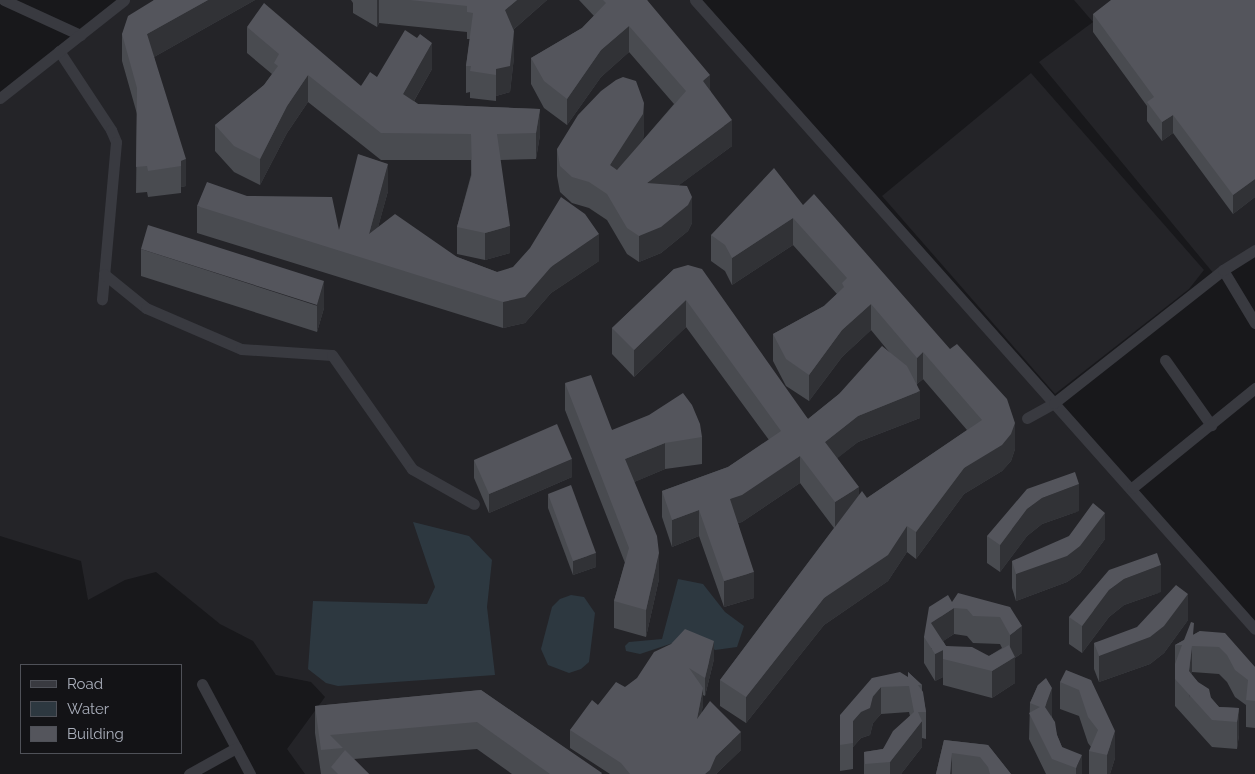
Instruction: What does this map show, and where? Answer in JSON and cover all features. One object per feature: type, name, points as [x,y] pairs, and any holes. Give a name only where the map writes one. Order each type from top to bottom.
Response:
[{"type":"street","points":[[4,0],[80,35]]},
{"type":"street","points":[[0,98],[124,0]]},
{"type":"street","points":[[697,1],[1132,488],[1255,629]]},
{"type":"street","points":[[59,51],[112,130],[116,142],[102,299]]},
{"type":"street","points":[[1028,418],[1054,402],[1223,270],[1255,250]]},
{"type":"street","points":[[1223,270],[1255,323]]},
{"type":"street","points":[[104,274],[146,308],[241,348],[332,355],[412,469],[474,504]]},
{"type":"street","points":[[1165,360],[1211,425]]},
{"type":"street","points":[[1132,488],[1255,388]]},
{"type":"street","points":[[202,684],[250,774]]},
{"type":"street","points":[[189,774],[236,748]]},
{"type":"shaded area","points":[[124,0],[690,0],[1255,633],[1255,774],[305,774],[287,749],[325,697],[311,682],[276,675],[253,641],[220,624],[156,572],[125,580],[88,600],[81,561],[0,536],[0,96]]},
{"type":"shaded area","points":[[1074,0],[1255,0],[1255,247],[1219,280],[1039,62],[1093,22]]},
{"type":"shaded area","points":[[1031,73],[1204,270],[1189,289],[1055,394],[882,196]]},
{"type":"water","points":[[413,522],[469,536],[492,560],[487,607],[495,675],[338,686],[326,683],[308,669],[313,601],[427,604],[435,587]]},
{"type":"water","points":[[678,579],[703,584],[725,612],[744,626],[737,647],[715,650],[709,645],[685,639],[640,654],[626,651],[625,646],[629,642],[662,639]]},
{"type":"water","points":[[571,595],[584,597],[595,613],[589,662],[581,669],[569,673],[548,665],[541,649],[552,607],[560,599]]},
{"type":"building","points":[[154,0],[208,0],[147,34],[186,159],[181,161],[181,166],[148,171],[147,166],[136,167],[137,88],[122,34],[128,16]]},
{"type":"building","points":[[410,0],[517,0],[505,10],[514,31],[510,66],[496,69],[496,75],[470,71],[471,66],[466,66],[473,13],[467,12],[467,6]]},
{"type":"building","points":[[603,0],[647,0],[710,75],[703,81],[732,120],[647,183],[687,186],[692,197],[688,205],[661,227],[639,236],[627,228],[607,194],[589,182],[572,177],[560,166],[557,149],[578,115],[601,91],[623,77],[636,81],[644,103],[643,114],[610,165],[617,170],[686,91],[629,26],[601,50],[567,99],[544,81],[531,58],[582,28],[606,3]]},
{"type":"building","points":[[1111,0],[1255,0],[1255,179],[1233,195],[1173,115],[1162,122],[1147,102],[1154,97],[1093,14]]},
{"type":"building","points":[[264,3],[361,86],[370,72],[377,77],[405,30],[417,38],[420,34],[432,43],[403,94],[418,104],[540,109],[536,133],[497,134],[510,226],[485,233],[457,227],[472,174],[471,134],[381,133],[308,75],[287,106],[260,159],[234,146],[215,125],[264,85],[278,66],[274,63],[279,54],[247,27]]},
{"type":"building","points":[[358,154],[388,164],[369,234],[395,214],[457,257],[497,272],[513,267],[530,248],[561,197],[585,214],[599,234],[551,267],[525,297],[503,302],[197,206],[207,182],[247,196],[332,197],[339,230]]},
{"type":"building","points":[[774,168],[803,205],[814,194],[950,349],[957,344],[1007,399],[1015,423],[1011,434],[1002,445],[964,468],[916,532],[907,526],[888,555],[824,598],[746,697],[720,680],[862,491],[867,498],[982,420],[923,352],[917,358],[871,304],[842,330],[809,375],[786,359],[773,334],[824,306],[844,287],[842,283],[847,278],[793,218],[732,258],[725,245],[711,235]]},
{"type":"building","points":[[148,225],[324,281],[317,305],[141,249]]},
{"type":"building","points":[[688,265],[702,269],[808,419],[839,394],[882,346],[907,366],[920,391],[858,416],[825,442],[859,487],[835,502],[800,456],[742,495],[730,499],[754,572],[724,581],[699,510],[672,520],[662,491],[728,467],[781,431],[686,300],[634,350],[612,328],[674,269]]},
{"type":"building","points":[[591,375],[612,430],[649,415],[683,393],[692,405],[700,424],[702,437],[665,443],[625,459],[657,536],[659,553],[646,610],[614,601],[629,548],[565,383]]},
{"type":"building","points":[[557,424],[572,459],[489,494],[474,460]]},
{"type":"building","points":[[1075,472],[1079,484],[1042,498],[1027,509],[1000,545],[987,536],[1027,489]]},
{"type":"building","points":[[571,485],[596,553],[573,561],[548,494]]},
{"type":"building","points":[[1093,503],[1105,513],[1080,546],[1067,556],[1016,574],[1012,561],[1069,536]]},
{"type":"building","points":[[1157,553],[1161,565],[1124,579],[1109,590],[1082,626],[1069,617],[1109,570]]},
{"type":"building","points":[[1176,585],[1188,594],[1164,626],[1150,637],[1099,656],[1094,643],[1137,627]]},
{"type":"building","points":[[958,593],[1010,607],[1022,626],[1010,635],[1000,617],[973,616],[967,609],[954,608],[931,623],[946,646],[972,647],[989,656],[1009,645],[1015,657],[992,671],[943,659],[943,650],[935,654],[924,637],[929,607],[948,595],[952,602]]},
{"type":"building","points":[[1191,622],[1194,623],[1193,635],[1200,631],[1225,633],[1255,667],[1255,701],[1246,700],[1248,680],[1235,670],[1227,655],[1219,647],[1192,646],[1189,671],[1198,682],[1209,689],[1211,698],[1219,707],[1239,708],[1237,722],[1212,720],[1175,679],[1175,664],[1182,645],[1175,645],[1184,640]]},
{"type":"building","points":[[685,629],[714,641],[705,678],[689,668],[703,688],[697,719],[710,701],[741,732],[716,756],[710,770],[705,774],[630,774],[621,763],[570,730],[592,700],[598,705],[616,682],[625,687],[637,678],[654,652],[671,644]]},
{"type":"building","points":[[1066,670],[1091,680],[1115,731],[1107,755],[1089,751],[1098,730],[1088,717],[1079,690],[1060,682]]},
{"type":"building","points":[[900,672],[908,677],[908,672],[922,685],[918,685],[923,692],[926,712],[918,712],[922,721],[890,762],[865,764],[864,752],[883,749],[893,731],[914,712],[909,686],[881,687],[873,696],[870,708],[861,712],[853,721],[853,743],[840,745],[840,715],[872,678]]},
{"type":"building","points":[[1046,678],[1052,688],[1045,707],[1055,722],[1057,735],[1062,747],[1082,755],[1076,768],[1052,759],[1029,713],[1040,707],[1030,703],[1038,685]]},
{"type":"building","points":[[481,690],[602,773],[550,774],[477,722],[330,735],[343,748],[321,750],[315,706]]},
{"type":"building","points":[[944,740],[988,745],[1011,774],[990,774],[988,767],[980,757],[952,753],[950,774],[936,774]]},
{"type":"building","points":[[345,750],[369,774],[338,774],[331,767]]}]
